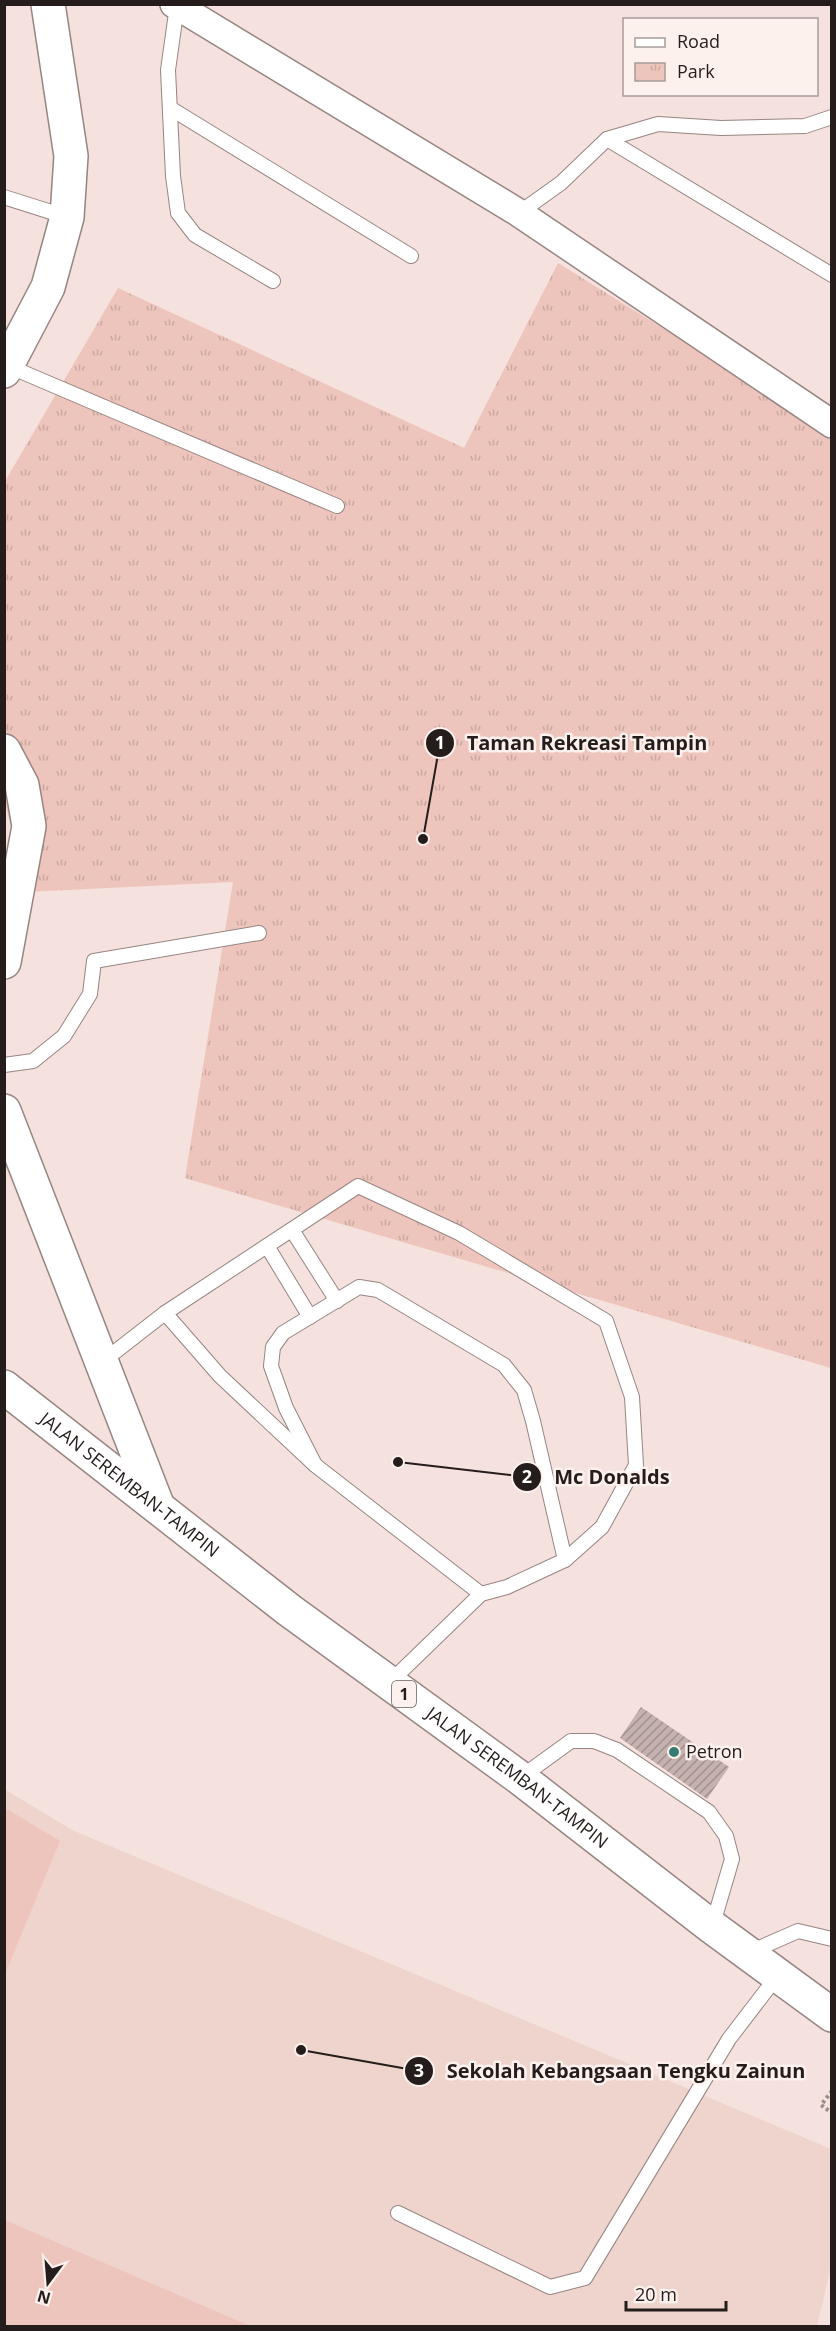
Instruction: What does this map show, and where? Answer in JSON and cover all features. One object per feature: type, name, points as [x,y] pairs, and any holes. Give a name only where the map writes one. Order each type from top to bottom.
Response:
[{"type":"main road","points":[[6,368],[48,287],[68,217],[71,156],[48,4]]},
{"type":"main road","points":[[4,752],[22,785],[29,826],[4,962]]},
{"type":"main road","points":[[4,1111],[158,1507]]},
{"type":"main road","name":"JALAN SEREMBAN-TAMPIN","points":[[4,1387],[290,1610],[520,1778],[712,1927],[831,2015]]},
{"type":"street","points":[[175,5],[519,213],[831,424]]},
{"type":"lane","points":[[175,5],[168,70],[173,176],[178,213],[195,234],[273,281]]},
{"type":"lane","points":[[170,108],[411,256]]},
{"type":"lane","points":[[519,213],[561,183],[607,139],[658,124],[721,128],[804,126],[831,117]]},
{"type":"lane","points":[[607,139],[831,275]]},
{"type":"lane","points":[[4,197],[68,217]]},
{"type":"lane","points":[[6,368],[337,506]]},
{"type":"lane","points":[[4,1065],[33,1061],[64,1036],[90,994],[94,961],[259,933]]},
{"type":"lane","points":[[102,1362],[165,1314],[358,1186],[459,1233],[606,1321],[632,1397],[636,1465],[602,1527],[565,1560],[507,1587],[481,1594],[388,1683]]},
{"type":"lane","points":[[292,1230],[337,1301]]},
{"type":"lane","points":[[267,1246],[310,1317]]},
{"type":"lane","points":[[315,1465],[286,1408],[271,1366],[273,1347],[283,1333],[359,1287],[378,1290],[504,1365],[524,1390],[565,1560]]},
{"type":"lane","points":[[165,1314],[220,1376],[315,1465],[481,1594]]},
{"type":"lane","points":[[520,1778],[571,1741],[594,1741],[617,1750],[709,1812],[726,1836],[732,1859],[712,1927]]},
{"type":"lane","points":[[748,1953],[798,1930],[831,1939]]},
{"type":"lane","points":[[398,2213],[550,2287],[585,2278],[729,2039],[778,1975]]},
{"type":"path","points":[[831,2091],[821,2105],[831,2113]]},
{"type":"shaded area","points":[[4,1789],[72,1830],[831,2149],[831,2266],[817,2326],[5,2326]]},
{"type":"green space","points":[[558,263],[831,433],[831,1368],[185,1178],[233,882],[26,892],[4,797],[4,483],[118,288],[464,448]]},
{"type":"green space","points":[[5,1808],[60,1841],[5,1974]]},
{"type":"green space","points":[[5,2220],[250,2326],[5,2326]]},
{"type":"building","name":"Petron","points":[[641,1707],[729,1767],[707,1799],[620,1738]]},
{"type":"place","name":"Taman Rekreasi Tampin","points":[[423,839]]},
{"type":"place","name":"Mc Donalds","points":[[398,1462]]},
{"type":"place","name":"Petron","points":[[674,1752]]},
{"type":"place","name":"Sekolah Kebangsaan Tengku Zainun","points":[[301,2050]]}]
